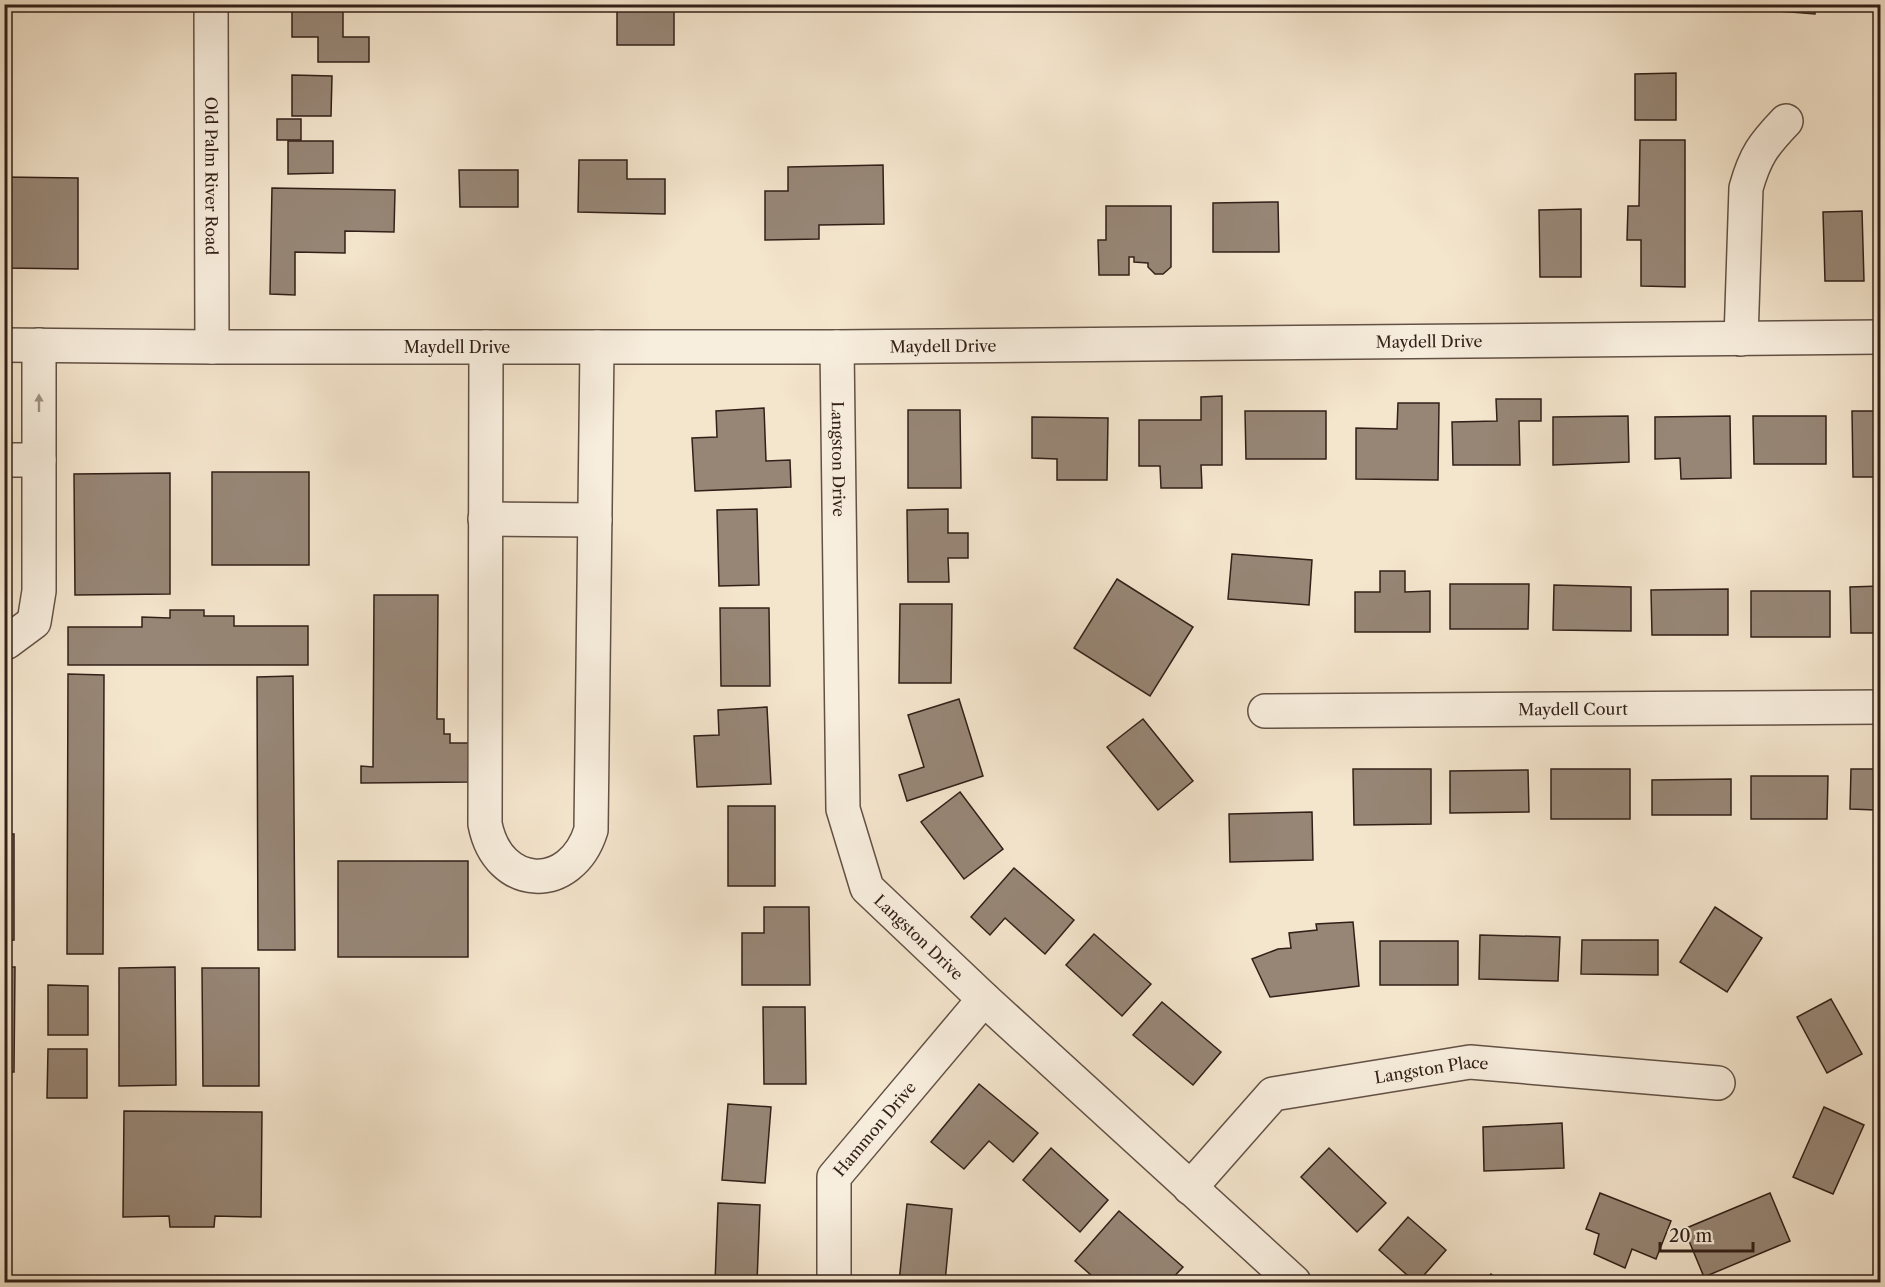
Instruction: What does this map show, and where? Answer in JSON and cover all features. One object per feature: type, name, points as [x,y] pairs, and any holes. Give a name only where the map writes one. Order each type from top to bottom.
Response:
[{"type":"street","name":"Old Palm River Road","points":[[211,4],[212,347]]},
{"type":"street","points":[[1741,339],[1746,188],[1753,165],[1763,145],[1786,121]]},
{"type":"street","name":"Maydell Drive","points":[[4,345],[837,347],[1881,337]]},
{"type":"street","points":[[4,642],[34,622],[39,591],[39,345]]},
{"type":"street","points":[[486,347],[485,824],[493,850],[503,862],[514,870],[537,877],[560,870],[572,862],[581,854],[591,830],[597,347]]},
{"type":"street","name":"Langston Drive","points":[[837,347],[843,809],[867,888],[984,999],[1294,1282]]},
{"type":"street","points":[[4,460],[39,460]]},
{"type":"street","points":[[485,519],[595,520]]},
{"type":"street","name":"Maydell Court","points":[[1265,711],[1881,707]]},
{"type":"street","name":"Hammon Drive","points":[[834,1282],[834,1178],[984,999]]},
{"type":"street","name":"Langston Place","points":[[1190,1188],[1272,1094],[1470,1062],[1718,1083]]},
{"type":"building","points":[[292,4],[343,4],[343,37],[369,37],[369,62],[318,62],[318,37],[292,37]]},
{"type":"building","points":[[1777,4],[1815,4],[1815,14],[1777,11]]},
{"type":"building","points":[[617,6],[674,6],[674,45],[617,45]]},
{"type":"building","points":[[1676,73],[1676,120],[1635,120],[1635,74]]},
{"type":"building","points":[[292,75],[332,76],[331,116],[292,116]]},
{"type":"building","points":[[277,119],[301,119],[301,140],[277,140]]},
{"type":"building","points":[[1640,140],[1685,140],[1685,287],[1641,286],[1641,240],[1627,240],[1628,206],[1639,206]]},
{"type":"building","points":[[288,141],[333,141],[333,173],[288,174]]},
{"type":"building","points":[[579,160],[627,160],[627,179],[665,179],[665,214],[578,212]]},
{"type":"building","points":[[883,165],[884,224],[819,225],[819,239],[765,240],[765,191],[788,191],[788,167]]},
{"type":"building","points":[[459,170],[518,170],[518,207],[460,207]]},
{"type":"building","points":[[4,177],[78,178],[78,269],[4,268]]},
{"type":"building","points":[[272,188],[395,190],[394,232],[345,231],[345,253],[295,252],[295,295],[270,294]]},
{"type":"building","points":[[1278,202],[1279,252],[1213,252],[1213,203]]},
{"type":"building","points":[[1106,206],[1171,206],[1171,267],[1163,274],[1155,274],[1148,267],[1148,263],[1134,262],[1134,257],[1129,257],[1129,275],[1099,275],[1098,240],[1106,240]]},
{"type":"building","points":[[1581,209],[1581,277],[1540,277],[1539,210]]},
{"type":"building","points":[[1862,211],[1864,281],[1825,281],[1823,212]]},
{"type":"building","points":[[1222,396],[1222,465],[1201,465],[1202,488],[1161,488],[1160,466],[1139,466],[1139,420],[1201,420],[1201,397]]},
{"type":"building","points":[[1496,399],[1541,399],[1541,421],[1519,421],[1520,465],[1453,465],[1452,422],[1497,421]]},
{"type":"building","points":[[1398,403],[1439,403],[1438,480],[1356,479],[1356,428],[1397,429]]},
{"type":"building","points":[[764,408],[766,461],[790,460],[791,487],[695,491],[692,438],[717,437],[716,411]]},
{"type":"building","points":[[908,410],[960,410],[961,488],[908,488]]},
{"type":"building","points":[[1245,411],[1326,411],[1326,459],[1246,459]]},
{"type":"building","points":[[1852,411],[1880,411],[1880,477],[1853,477]]},
{"type":"building","points":[[1628,416],[1629,462],[1553,465],[1553,417]]},
{"type":"building","points":[[1730,416],[1731,478],[1681,479],[1680,458],[1655,459],[1655,417]]},
{"type":"building","points":[[1753,416],[1826,416],[1826,464],[1754,464]]},
{"type":"building","points":[[1032,417],[1108,418],[1107,480],[1057,480],[1057,459],[1032,458]]},
{"type":"building","points":[[212,472],[309,472],[309,565],[212,565]]},
{"type":"building","points":[[170,473],[170,594],[75,595],[74,474]]},
{"type":"building","points":[[757,509],[759,585],[719,586],[717,510]]},
{"type":"building","points":[[948,509],[948,533],[968,533],[968,558],[948,558],[949,582],[908,582],[907,510]]},
{"type":"building","points":[[1232,554],[1312,560],[1309,605],[1228,599]]},
{"type":"building","points":[[1380,571],[1405,571],[1405,592],[1430,591],[1430,632],[1355,632],[1355,592],[1380,592]]},
{"type":"building","points":[[1117,579],[1193,627],[1150,696],[1074,648]]},
{"type":"building","points":[[1450,584],[1529,584],[1528,629],[1450,629]]},
{"type":"building","points":[[1554,585],[1631,587],[1631,631],[1553,630]]},
{"type":"building","points":[[1880,586],[1880,633],[1851,633],[1850,587]]},
{"type":"building","points":[[1728,589],[1728,635],[1652,635],[1651,590]]},
{"type":"building","points":[[1751,591],[1830,591],[1830,637],[1751,637]]},
{"type":"building","points":[[374,595],[438,595],[437,719],[444,719],[444,734],[450,734],[450,743],[469,743],[468,782],[361,783],[361,766],[373,767]]},
{"type":"building","points":[[900,604],[952,604],[951,683],[899,683]]},
{"type":"building","points":[[720,608],[769,608],[770,686],[721,686]]},
{"type":"building","points":[[170,610],[204,610],[204,616],[234,616],[234,626],[308,626],[308,665],[68,665],[68,627],[142,627],[142,617],[170,618]]},
{"type":"building","points":[[68,674],[104,675],[103,954],[67,954]]},
{"type":"building","points":[[293,676],[295,950],[258,950],[257,677]]},
{"type":"building","points":[[959,699],[983,776],[907,801],[899,775],[924,767],[908,715]]},
{"type":"building","points":[[767,707],[771,784],[697,787],[694,736],[719,735],[718,710]]},
{"type":"building","points":[[1143,719],[1193,781],[1158,810],[1107,747]]},
{"type":"building","points":[[1353,769],[1431,769],[1431,824],[1354,825]]},
{"type":"building","points":[[1551,769],[1630,769],[1630,819],[1551,819]]},
{"type":"building","points":[[1851,769],[1880,769],[1880,830],[1876,830],[1876,810],[1850,809]]},
{"type":"building","points":[[1528,770],[1529,812],[1450,813],[1450,771]]},
{"type":"building","points":[[1751,776],[1828,776],[1827,819],[1751,819]]},
{"type":"building","points":[[1731,779],[1731,815],[1652,815],[1652,780]]},
{"type":"building","points":[[960,792],[1003,849],[964,879],[921,822]]},
{"type":"building","points":[[728,806],[775,806],[775,886],[728,886]]},
{"type":"building","points":[[1312,812],[1313,860],[1230,862],[1229,814]]},
{"type":"building","points":[[4,834],[14,834],[14,940],[4,941]]},
{"type":"building","points":[[338,861],[468,861],[468,957],[338,957]]},
{"type":"building","points":[[1014,868],[1074,920],[1045,954],[1005,918],[990,935],[971,917]]},
{"type":"building","points":[[764,907],[809,907],[810,985],[742,985],[742,933],[764,933]]},
{"type":"building","points":[[1715,907],[1762,938],[1727,992],[1680,962]]},
{"type":"building","points":[[1353,922],[1359,986],[1270,997],[1252,959],[1278,949],[1291,948],[1289,933],[1317,930],[1316,924]]},
{"type":"building","points":[[1094,934],[1151,984],[1122,1016],[1066,965]]},
{"type":"building","points":[[1480,935],[1560,937],[1558,981],[1479,979]]},
{"type":"building","points":[[1582,940],[1658,940],[1658,975],[1581,974]]},
{"type":"building","points":[[1380,941],[1458,941],[1458,985],[1380,985]]},
{"type":"building","points":[[4,967],[15,967],[14,1072],[4,1072]]},
{"type":"building","points":[[175,967],[176,1085],[119,1086],[119,968]]},
{"type":"building","points":[[202,968],[259,968],[259,1086],[203,1086]]},
{"type":"building","points":[[48,985],[88,986],[88,1035],[48,1035]]},
{"type":"building","points":[[1831,999],[1862,1054],[1827,1073],[1797,1017]]},
{"type":"building","points":[[1162,1002],[1221,1052],[1193,1085],[1133,1035]]},
{"type":"building","points":[[763,1007],[805,1007],[806,1084],[764,1084]]},
{"type":"building","points":[[48,1049],[87,1049],[87,1098],[47,1098]]},
{"type":"building","points":[[979,1084],[1038,1133],[1013,1162],[989,1141],[964,1169],[931,1142]]},
{"type":"building","points":[[728,1104],[771,1107],[765,1183],[722,1180]]},
{"type":"building","points":[[1824,1107],[1864,1125],[1833,1194],[1793,1177]]},
{"type":"building","points":[[124,1111],[262,1112],[261,1217],[215,1216],[214,1227],[170,1227],[169,1216],[123,1217]]},
{"type":"building","points":[[1562,1123],[1564,1168],[1484,1171],[1483,1127]]},
{"type":"building","points":[[1051,1148],[1108,1200],[1080,1232],[1023,1180]]},
{"type":"building","points":[[1329,1148],[1386,1203],[1357,1232],[1301,1177]]},
{"type":"building","points":[[1600,1193],[1671,1221],[1656,1259],[1632,1249],[1625,1268],[1594,1254],[1599,1234],[1586,1229]]},
{"type":"building","points":[[1770,1193],[1790,1241],[1704,1277],[1684,1229]]},
{"type":"building","points":[[718,1203],[760,1205],[757,1282],[715,1282]]},
{"type":"building","points":[[907,1204],[952,1209],[945,1282],[899,1282]]},
{"type":"building","points":[[1119,1211],[1183,1267],[1169,1282],[1099,1282],[1075,1261]]},
{"type":"building","points":[[1408,1217],[1446,1250],[1418,1282],[1415,1282],[1379,1250]]},
{"type":"building","points":[[1491,1274],[1500,1282],[1483,1282]]}]
